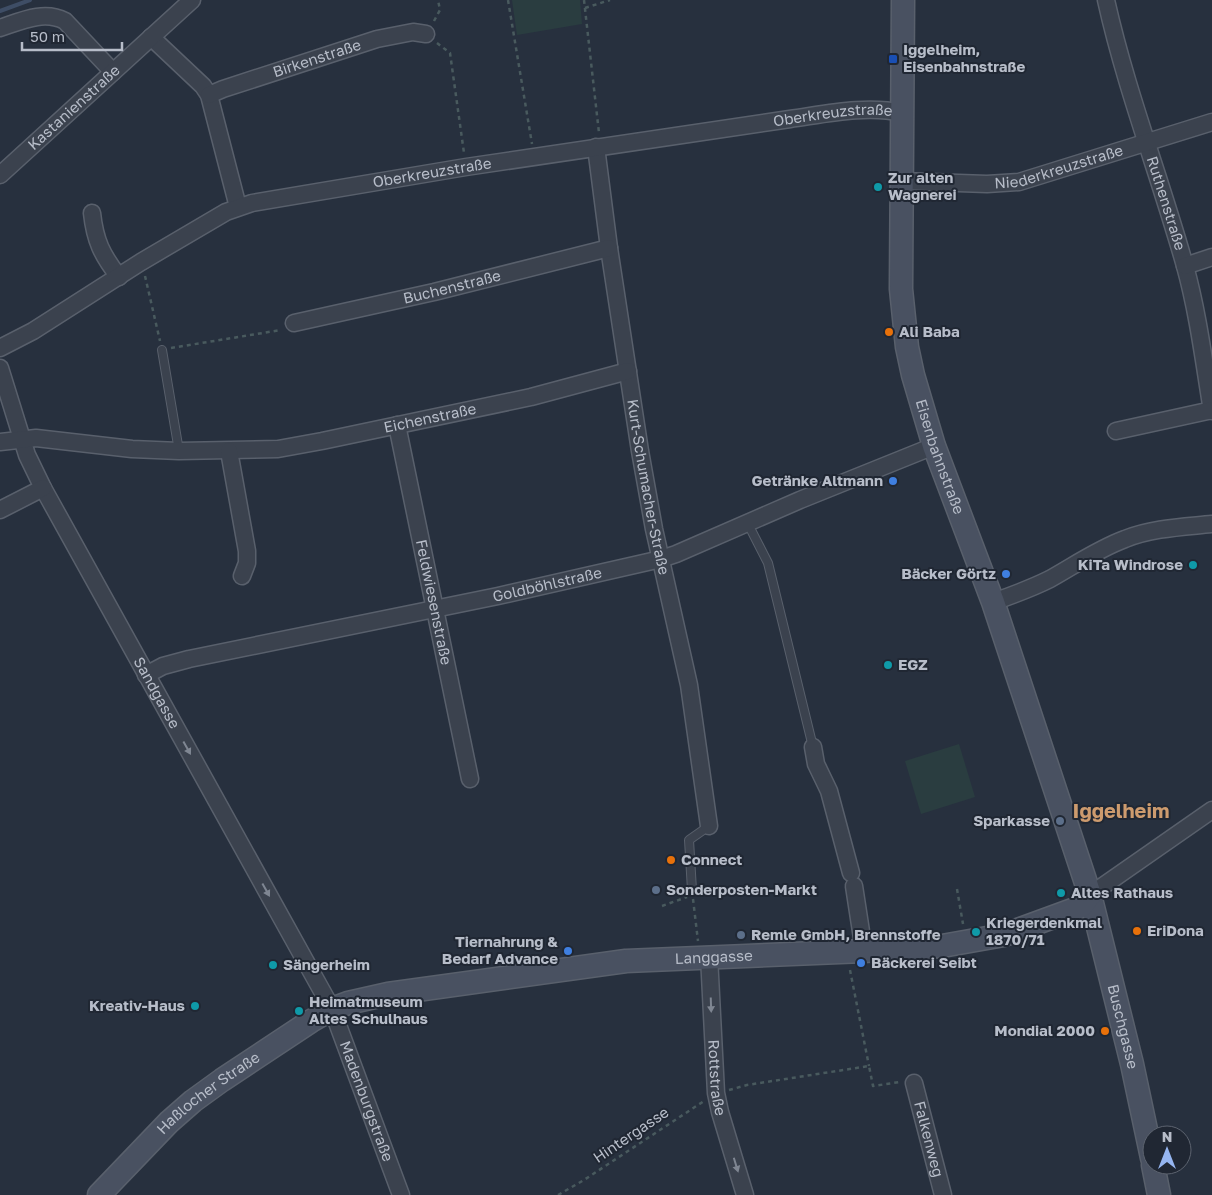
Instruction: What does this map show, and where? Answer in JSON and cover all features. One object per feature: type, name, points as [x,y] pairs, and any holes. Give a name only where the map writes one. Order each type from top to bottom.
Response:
[{"type":"main road","name":"Eisenbahnstraße","points":[[902,0],[901,290],[907,347],[934,446],[993,602],[1090,895]]},
{"type":"main road","name":"Langgasse","points":[[332,1009],[348,1003],[388,994],[626,961],[855,952],[942,946],[1004,935],[1075,909],[1081,906],[1090,895]]},
{"type":"main road","name":"Buschgasse","points":[[1090,895],[1130,1054],[1145,1125]]},
{"type":"main road","name":"Haßlocher Straße","points":[[99,1195],[156,1135],[193,1102],[222,1080],[332,1009]]},
{"type":"main road","points":[[1155,1175],[1160,1195]]},
{"type":"street","name":"Kastanienstraße","points":[[0,175],[192,0]]},
{"type":"street","name":"Ruthenstraße","points":[[1106,0],[1125,74],[1185,266],[1202,347],[1212,410]]},
{"type":"street","points":[[0,28],[41,16],[57,16],[65,20],[113,72]]},
{"type":"street","name":"Birkenstraße","points":[[209,95],[377,38],[413,32],[426,34]]},
{"type":"street","points":[[152,37],[203,86],[209,95],[238,207]]},
{"type":"street","name":"Oberkreuzstraße","points":[[0,348],[33,332],[142,262],[238,207],[295,194],[534,156],[842,112],[889,110],[902,113]]},
{"type":"street","name":"Niederkreuzstraße","points":[[901,181],[987,184],[1032,179],[1212,122]]},
{"type":"street","name":"Kurt-Schumacher-Straße","points":[[598,147],[609,248],[643,470],[689,685],[709,826]]},
{"type":"street","points":[[92,213],[96,240],[101,252],[119,277]]},
{"type":"street","name":"Buchenstraße","points":[[294,323],[434,292],[609,248]]},
{"type":"street","points":[[1185,266],[1212,257]]},
{"type":"street","name":"Sandgasse","points":[[0,368],[27,454],[43,488],[332,1009]]},
{"type":"street","name":"Eichenstraße","points":[[0,442],[36,438],[100,446],[179,451],[278,449],[531,397],[628,372]]},
{"type":"street","points":[[1116,430],[1212,410]]},
{"type":"street","name":"Feldwiesenstraße","points":[[397,425],[470,779]]},
{"type":"street","name":"Goldböhlstraße","points":[[146,675],[163,666],[182,660],[593,576],[661,559],[934,446]]},
{"type":"street","points":[[229,450],[247,551],[247,563],[242,576]]},
{"type":"street","points":[[0,510],[43,488]]},
{"type":"street","points":[[993,602],[1049,579],[1103,548],[1127,538],[1149,532],[1212,524]]},
{"type":"street","points":[[813,748],[816,764],[829,791],[852,880],[855,952]]},
{"type":"street","points":[[1090,895],[1212,810]]},
{"type":"street","name":"Rottstraße","points":[[705,957],[716,1093],[745,1195]]},
{"type":"street","name":"Madenburgstraße","points":[[332,1009],[401,1195]]},
{"type":"street","name":"Falkenweg","points":[[914,1083],[943,1195]]},
{"type":"lane","points":[[162,350],[179,451]]},
{"type":"lane","points":[[747,522],[768,563],[813,748]]},
{"type":"lane","points":[[692,890],[689,840],[709,826]]},
{"type":"path","points":[[438,0],[440,10],[426,34],[450,53],[466,167]]},
{"type":"path","points":[[508,0],[534,156]]},
{"type":"path","points":[[584,0],[598,147]]},
{"type":"path","points":[[585,8],[610,0]]},
{"type":"path","points":[[142,262],[162,350],[285,329],[294,323]]},
{"type":"path","points":[[957,889],[963,923]]},
{"type":"path","points":[[662,906],[693,895],[705,957]]},
{"type":"path","points":[[855,952],[873,1086],[898,1082],[914,1083]]},
{"type":"path","name":"Hintergasse","points":[[558,1195],[716,1093],[748,1085],[869,1066]]},
{"type":"shaded area","points":[[512,0],[580,0],[582,24],[517,35]]},
{"type":"shaded area","points":[[959,744],[975,797],[921,814],[905,761]]},
{"type":"waterway","points":[[0,11],[30,0]]},
{"type":"place","name":"Iggelheim, Eisenbahnstraße","points":[[893,59]]},
{"type":"place","name":"Zur alten Wagnerei","points":[[878,187]]},
{"type":"place","name":"Ali Baba","points":[[889,332]]},
{"type":"place","name":"Getränke Altmann","points":[[893,481]]},
{"type":"place","name":"KiTa Windrose","points":[[1193,565]]},
{"type":"place","name":"Bäcker Görtz","points":[[1006,574]]},
{"type":"place","name":"EGZ","points":[[888,665]]},
{"type":"place","name":"Sparkasse","points":[[1060,821]]},
{"type":"place","name":"Connect","points":[[671,860]]},
{"type":"place","name":"Sonderposten-Markt","points":[[656,890]]},
{"type":"place","name":"Altes Rathaus","points":[[1061,893]]},
{"type":"place","name":"EriDona","points":[[1137,931]]},
{"type":"place","name":"Kriegerdenkmal 1870/71","points":[[976,932]]},
{"type":"place","name":"Remle GmbH, Brennstoffe","points":[[741,935]]},
{"type":"place","name":"Tiernahrung & Bedarf Advance","points":[[568,951]]},
{"type":"place","name":"Bäckerei Seibt","points":[[861,963]]},
{"type":"place","name":"Sängerheim","points":[[273,965]]},
{"type":"place","name":"Kreativ-Haus","points":[[195,1006]]},
{"type":"place","name":"Heimatmuseum Altes Schulhaus","points":[[299,1011]]},
{"type":"place","name":"Mondial 2000","points":[[1105,1031]]},
{"type":"district","name":"Iggelheim","points":[[1121,811]]}]
